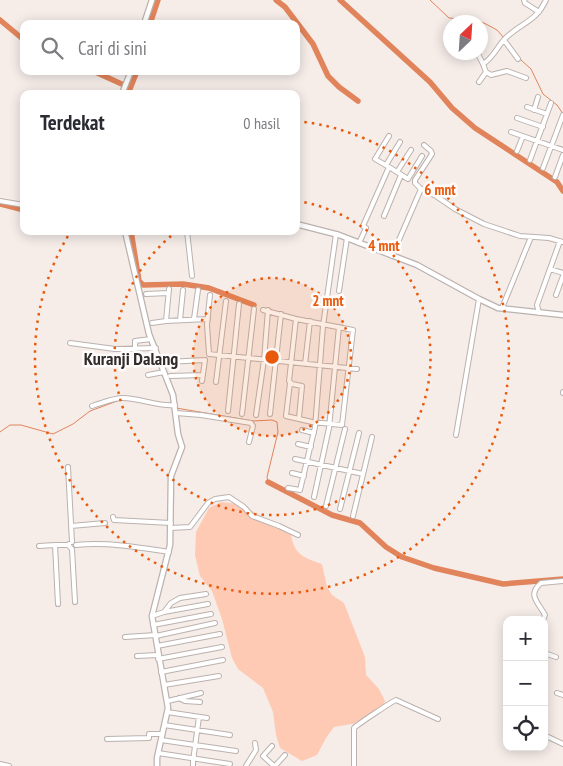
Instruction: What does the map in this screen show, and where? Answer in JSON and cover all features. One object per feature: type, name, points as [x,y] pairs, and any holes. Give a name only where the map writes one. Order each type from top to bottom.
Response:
[{"type":"street","points":[[145,20],[152,0]]},
{"type":"street","points":[[524,0],[525,3],[539,12]]},
{"type":"street","points":[[483,64],[508,35],[539,12],[546,0]]},
{"type":"street","points":[[504,40],[518,59]]},
{"type":"street","points":[[481,60],[486,72],[491,75],[512,72],[526,78]]},
{"type":"street","points":[[479,82],[486,72]]},
{"type":"street","points":[[498,79],[501,73]]},
{"type":"street","points":[[124,90],[129,75]]},
{"type":"street","points":[[534,110],[538,97]]},
{"type":"street","points":[[530,160],[550,103]]},
{"type":"street","points":[[527,107],[547,114]]},
{"type":"street","points":[[543,168],[563,115]]},
{"type":"street","points":[[517,118],[543,127]]},
{"type":"street","points":[[511,132],[563,150]]},
{"type":"street","points":[[390,136],[375,159],[408,179],[422,156]]},
{"type":"street","points":[[517,151],[523,136]]},
{"type":"street","points":[[360,244],[366,228],[363,226],[387,166],[400,142]]},
{"type":"street","points":[[424,145],[431,150],[432,154],[415,185],[436,196],[455,210],[480,222],[520,236],[562,241],[537,305],[539,313]]},
{"type":"street","points":[[384,216],[399,173],[411,150]]},
{"type":"street","points":[[555,177],[563,155]]},
{"type":"street","points":[[392,256],[421,189]]},
{"type":"street","points":[[0,201],[20,204]]},
{"type":"street","points":[[300,225],[336,234],[422,268],[479,299],[502,308],[563,315]]},
{"type":"street","points":[[288,488],[300,490],[314,433],[324,324],[336,234]]},
{"type":"street","points":[[126,235],[135,280],[151,340],[156,348],[175,408],[182,449],[171,476],[169,552],[152,616],[158,657],[168,701],[157,766]]},
{"type":"street","points":[[187,235],[192,276]]},
{"type":"street","points":[[502,308],[531,237]]},
{"type":"street","points":[[340,292],[347,238]]},
{"type":"street","points":[[550,268],[563,275],[556,295]]},
{"type":"street","points":[[180,320],[183,290]]},
{"type":"street","points":[[194,319],[198,290]]},
{"type":"street","points":[[146,294],[169,291],[166,320]]},
{"type":"street","points":[[170,376],[203,378],[205,360],[209,354],[208,319],[210,295]]},
{"type":"street","points":[[456,435],[479,299]]},
{"type":"street","points":[[216,382],[226,301]]},
{"type":"street","points":[[228,411],[239,304]]},
{"type":"street","points":[[242,414],[254,309]]},
{"type":"street","points":[[256,414],[264,360],[265,310],[296,319],[354,330],[343,424],[314,422],[286,416],[296,319]]},
{"type":"street","points":[[270,414],[281,314]]},
{"type":"street","points":[[152,323],[166,320],[208,319]]},
{"type":"street","points":[[305,364],[310,321]]},
{"type":"street","points":[[314,497],[329,424],[339,327]]},
{"type":"street","points":[[134,349],[136,341],[151,340]]},
{"type":"street","points":[[70,343],[115,349],[156,348]]},
{"type":"street","points":[[209,354],[357,369]]},
{"type":"street","points":[[167,362],[205,360]]},
{"type":"street","points":[[148,375],[164,372]]},
{"type":"street","points":[[290,382],[302,386],[299,418]]},
{"type":"street","points":[[92,406],[126,398],[168,405],[201,415],[251,423],[253,426],[249,442]]},
{"type":"street","points":[[326,506],[345,429]]},
{"type":"street","points":[[302,430],[314,433]]},
{"type":"street","points":[[340,509],[359,433]]},
{"type":"street","points":[[353,516],[372,437]]},
{"type":"street","points":[[298,444],[311,447]]},
{"type":"street","points":[[295,459],[363,474]]},
{"type":"street","points":[[68,467],[75,602]]},
{"type":"street","points":[[292,473],[304,476]]},
{"type":"street","points":[[113,517],[114,520],[190,527],[208,503],[227,497],[235,500],[252,516],[298,535]]},
{"type":"street","points":[[71,526],[105,523]]},
{"type":"street","points":[[39,546],[89,544],[141,547],[169,552]]},
{"type":"street","points":[[55,545],[58,604]]},
{"type":"street","points":[[539,576],[540,583],[533,595],[545,616]]},
{"type":"street","points":[[540,583],[563,581]]},
{"type":"street","points":[[164,612],[171,603],[180,598],[206,594]]},
{"type":"street","points":[[152,616],[208,604]]},
{"type":"street","points":[[153,625],[211,614]]},
{"type":"street","points":[[124,637],[156,636],[214,624]]},
{"type":"street","points":[[157,646],[220,634]]},
{"type":"street","points":[[137,656],[158,657],[222,648]]},
{"type":"street","points":[[548,654],[556,657]]},
{"type":"street","points":[[161,672],[223,660]]},
{"type":"street","points":[[164,685],[219,676]]},
{"type":"street","points":[[168,701],[201,693]]},
{"type":"street","points":[[557,693],[563,695]]},
{"type":"street","points":[[179,698],[185,701],[200,702]]},
{"type":"street","points":[[354,766],[354,728],[381,711],[392,701],[396,700],[438,719]]},
{"type":"street","points":[[167,712],[208,718]]},
{"type":"street","points":[[194,766],[193,758],[199,716]]},
{"type":"street","points":[[164,725],[230,735]]},
{"type":"street","points":[[107,739],[149,738],[149,734],[162,734]]},
{"type":"street","points":[[548,737],[563,744]]},
{"type":"street","points":[[161,740],[236,751]]},
{"type":"street","points":[[246,766],[256,750],[255,744]]},
{"type":"street","points":[[272,746],[262,756],[274,766],[285,754]]},
{"type":"street","points":[[158,753],[230,764]]},
{"type":"street","points":[[0,764],[9,766]]},
{"type":"shaded area","points":[[221,502],[239,504],[291,533],[294,546],[300,554],[322,564],[327,587],[332,595],[344,603],[365,657],[366,675],[379,689],[385,701],[383,708],[358,723],[334,727],[317,755],[302,761],[280,748],[273,712],[263,688],[238,669],[232,658],[222,619],[212,591],[200,576],[195,555],[196,532],[209,508]]},
{"type":"waterway","points":[[151,20],[158,0]]},
{"type":"waterway","points":[[276,0],[285,7],[295,20]]},
{"type":"waterway","points":[[340,0],[430,82],[452,108],[475,128],[557,182],[563,191]]},
{"type":"waterway","points":[[430,0],[449,18],[484,23],[497,30],[504,38]]},
{"type":"waterway","points":[[0,20],[20,37]]},
{"type":"waterway","points":[[300,27],[313,44],[328,76],[358,101]]},
{"type":"waterway","points":[[507,41],[521,60],[531,69],[543,94],[557,105],[563,114]]},
{"type":"waterway","points":[[102,75],[124,85]]},
{"type":"waterway","points":[[130,90],[135,75]]},
{"type":"waterway","points":[[0,204],[20,209]]},
{"type":"waterway","points":[[132,235],[139,281],[143,285],[183,284],[209,288],[254,305]]},
{"type":"waterway","points":[[0,432],[10,425],[21,425],[53,434],[73,424],[90,411],[125,400]]},
{"type":"waterway","points":[[176,408],[253,421],[272,420],[277,422],[278,432],[267,477],[268,482]]},
{"type":"waterway","points":[[268,482],[332,515],[360,523],[386,547],[402,557],[434,568],[503,584],[563,579]]},
{"type":"district","name":"Kuranji Dalang","points":[[131,358]]}]
